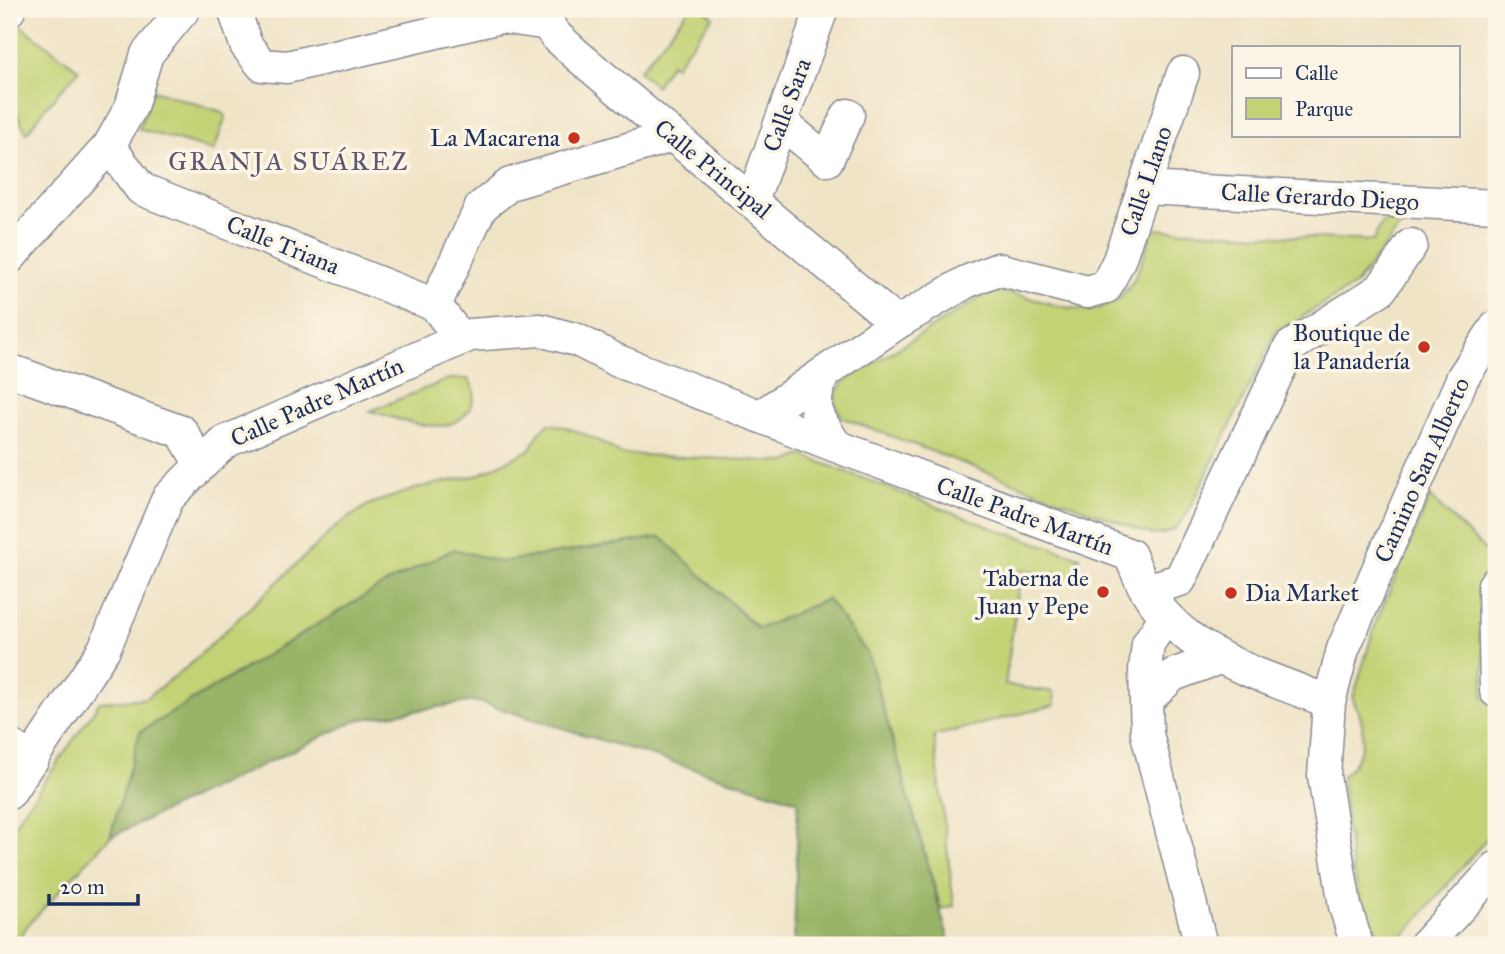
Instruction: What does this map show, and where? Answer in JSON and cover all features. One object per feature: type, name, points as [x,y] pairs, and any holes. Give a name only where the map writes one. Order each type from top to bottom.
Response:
[{"type":"street","points":[[9,258],[108,146],[131,107],[147,54],[184,9]]},
{"type":"street","points":[[234,9],[246,45],[262,65],[287,67],[501,18],[553,19]]},
{"type":"street","name":"Calle Sara","points":[[752,201],[822,9]]},
{"type":"street","name":"Calle Principal","points":[[553,19],[672,136],[897,323]]},
{"type":"street","name":"Calle Llano","points":[[897,323],[966,282],[998,269],[1087,292],[1106,287],[1119,260],[1183,73]]},
{"type":"street","points":[[781,122],[831,164],[848,115]]},
{"type":"street","points":[[461,339],[435,305],[481,207],[510,184],[672,136]]},
{"type":"street","name":"Calle Triana","points":[[108,146],[141,189],[435,305]]},
{"type":"street","name":"Calle Gerardo Diego","points":[[1144,188],[1496,205]]},
{"type":"street","points":[[1146,590],[1180,580],[1290,347],[1381,289],[1411,245]]},
{"type":"street","points":[[761,416],[897,323]]},
{"type":"street","name":"Camino San Alberto","points":[[1357,945],[1345,906],[1324,776],[1329,702],[1343,649],[1463,377],[1496,327]]},
{"type":"street","name":"Calle Padre Martín","points":[[9,793],[17,758],[104,649],[168,498],[225,442],[470,335],[540,330],[577,340],[618,360],[836,446],[1130,555],[1146,590],[1166,616],[1189,638],[1219,659],[1329,702]]},
{"type":"street","points":[[9,370],[182,432],[201,465]]},
{"type":"street","points":[[824,373],[815,393],[817,416],[836,446]]},
{"type":"street","points":[[1496,583],[1496,691]]},
{"type":"street","points":[[1166,616],[1148,644],[1145,670],[1147,734],[1201,945]]},
{"type":"street","points":[[1148,699],[1173,675],[1219,659]]},
{"type":"street","points":[[1431,942],[1496,867]]},
{"type":"green space","points":[[689,9],[703,9],[713,16],[675,66],[671,63],[656,86],[639,71]]},
{"type":"green space","points":[[1060,9],[1106,9],[1106,21]]},
{"type":"green space","points":[[20,25],[79,70],[27,133],[9,102],[9,40]]},
{"type":"green space","points":[[153,90],[219,111],[226,116],[214,151],[139,129]]},
{"type":"green space","points":[[1382,222],[1404,222],[1355,285],[1276,332],[1188,512],[1170,532],[1153,535],[843,418],[835,406],[836,392],[845,381],[988,293],[1008,292],[1066,307],[1087,309],[1104,307],[1117,300],[1128,289],[1137,273],[1153,229],[1373,241]]},
{"type":"green space","points":[[449,379],[468,379],[474,394],[472,404],[464,416],[453,423],[426,426],[370,411]]},
{"type":"green space","points":[[549,424],[586,435],[620,454],[786,462],[802,455],[1001,531],[1080,557],[1076,578],[1021,570],[1005,685],[1054,692],[1055,705],[934,736],[954,906],[941,909],[868,655],[827,599],[759,629],[660,537],[500,562],[454,549],[381,586],[140,732],[110,837],[27,926],[16,945],[9,945],[9,832],[100,702],[146,698],[188,666],[339,524],[370,504],[421,487],[478,475],[529,450],[541,430]]},
{"type":"green space","points":[[1430,497],[1488,553],[1483,697],[1496,708],[1496,828],[1405,934],[1388,936],[1372,926],[1357,887],[1348,837],[1342,776],[1353,765],[1362,743],[1361,719],[1353,698],[1376,622]]},
{"type":"green space","points":[[661,537],[758,629],[827,599],[868,654],[950,945],[794,945],[798,801],[475,701],[357,720],[110,837],[140,732],[381,586],[454,549],[500,562]]},
{"type":"place","name":"La Macarena","points":[[574,138]]},
{"type":"place","name":"Boutique de la Panadería","points":[[1424,347]]},
{"type":"place","name":"Taberna de Juan y Pepe","points":[[1103,592]]},
{"type":"place","name":"Dia Market","points":[[1231,593]]},
{"type":"district","name":"GRANJA SUÁREZ","points":[[289,161]]}]
